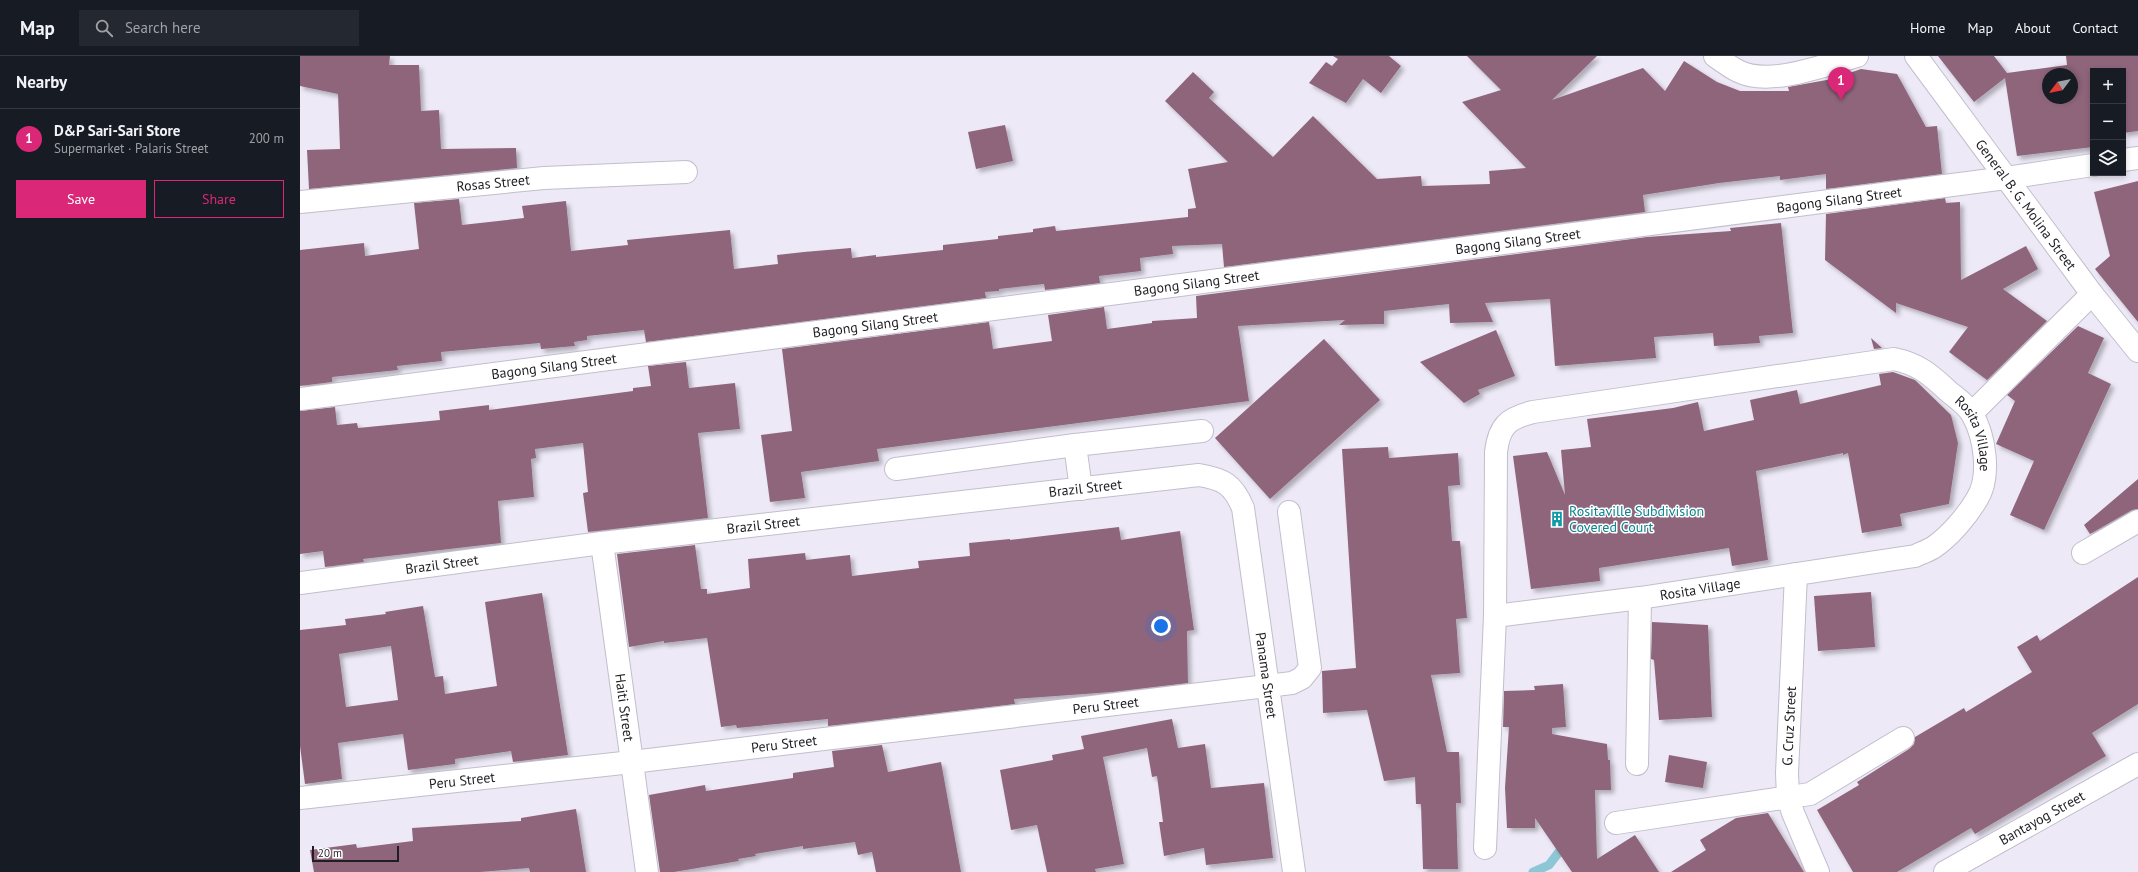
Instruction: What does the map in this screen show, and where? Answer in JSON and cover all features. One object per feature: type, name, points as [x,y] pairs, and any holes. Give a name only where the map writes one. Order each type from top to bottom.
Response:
[{"type":"street","points":[[1715,56],[1739,72],[1765,77],[1789,75],[1857,56]]},
{"type":"street","name":"General B. G. Molina Street","points":[[1916,56],[2092,294],[2138,351]]},
{"type":"street","points":[[2126,160],[2138,158]]},
{"type":"street","name":"Bagong Silang Street","points":[[300,399],[2006,178],[2090,165]]},
{"type":"street","name":"Rosas Street","points":[[300,202],[544,178],[686,172]]},
{"type":"street","points":[[1972,413],[2092,294]]},
{"type":"street","name":"Rosita Village","points":[[1485,848],[1495,616],[1496,452],[1498,440],[1504,427],[1516,416],[1533,412],[1894,359],[1913,363],[1932,375],[1972,413],[1981,434],[1984,459],[1983,479],[1977,499],[1952,530],[1938,543],[1915,556],[1640,598],[1495,616]]},
{"type":"street","points":[[896,470],[1075,445],[1202,431]]},
{"type":"street","points":[[1075,445],[1081,489]]},
{"type":"street","name":"Brazil Street","points":[[300,583],[602,544],[1198,475],[1215,478],[1227,483]]},
{"type":"street","name":"Panama Street","points":[[1227,483],[1238,495],[1243,508],[1294,872]]},
{"type":"street","name":"Peru Street","points":[[300,798],[632,762],[1292,683],[1302,678],[1310,668],[1289,512]]},
{"type":"street","points":[[2083,553],[2138,521]]},
{"type":"street","name":"Haiti Street","points":[[602,544],[647,872]]},
{"type":"street","name":"G. Cruz Street","points":[[1796,574],[1787,765],[1788,797],[1792,813],[1818,872]]},
{"type":"street","points":[[1637,764],[1640,598]]},
{"type":"street","points":[[1616,823],[1810,794],[1903,738]]},
{"type":"street","name":"Bantayog Street","points":[[1945,872],[2138,764]]},
{"type":"building","points":[[300,56],[390,56],[389,65],[419,65],[421,111],[439,110],[441,149],[516,148],[517,168],[309,189],[307,150],[340,149],[338,94],[300,86]]},
{"type":"building","points":[[1333,56],[1389,56],[1401,66],[1381,93],[1363,79],[1346,103],[1309,83],[1326,62],[1332,66],[1338,59]]},
{"type":"building","points":[[1467,56],[1597,56],[1552,100],[1643,68],[1665,91],[1684,61],[1717,82],[1740,91],[1789,91],[1788,87],[1832,79],[1861,69],[1897,74],[1926,127],[1937,126],[1942,174],[1826,189],[1826,174],[1780,180],[1780,176],[1719,183],[1643,195],[1645,212],[1224,267],[1222,244],[1172,246],[1173,254],[1140,258],[1141,271],[1099,276],[1100,283],[1045,290],[1044,284],[999,289],[999,291],[985,292],[986,298],[646,342],[644,330],[587,336],[587,340],[574,342],[575,346],[541,349],[540,343],[441,352],[442,361],[397,366],[398,370],[332,377],[332,382],[300,386],[300,250],[364,243],[365,256],[419,249],[414,203],[459,199],[462,225],[524,218],[522,206],[566,201],[571,251],[628,245],[627,240],[730,230],[734,269],[778,264],[777,255],[851,248],[852,258],[876,255],[876,257],[943,250],[943,245],[998,239],[998,236],[1033,232],[1033,229],[1055,226],[1056,231],[1188,217],[1188,209],[1196,208],[1188,169],[1228,162],[1165,101],[1193,72],[1214,92],[1209,98],[1273,157],[1313,116],[1377,179],[1421,176],[1422,186],[1490,184],[1489,171],[1526,168],[1462,102],[1501,90]]},
{"type":"building","points":[[1938,56],[1994,56],[2007,73],[2042,68],[2042,104],[2078,104],[2078,68],[2044,68],[2067,65],[2066,56],[2138,56],[2138,131],[2126,133],[2126,68],[2090,68],[2090,147],[2017,156],[2005,78],[1974,102]]},
{"type":"building","points":[[1005,125],[1013,161],[976,169],[968,132]]},
{"type":"building","points":[[2138,181],[2138,322],[2095,269],[2110,256],[2094,192]]},
{"type":"building","points":[[1945,198],[1946,203],[1960,202],[1961,280],[2026,246],[2038,269],[2003,289],[2047,321],[1987,380],[1949,352],[1968,327],[1896,303],[1896,313],[1825,260],[1826,214]]},
{"type":"building","points":[[1781,223],[1793,333],[1759,336],[1760,343],[1714,346],[1713,333],[1654,337],[1656,358],[1555,366],[1550,299],[1485,303],[1493,322],[1450,323],[1449,304],[1384,311],[1384,324],[1339,325],[1345,320],[1238,326],[1249,401],[877,449],[879,461],[801,472],[805,498],[770,502],[761,435],[792,431],[782,349],[989,322],[993,349],[1052,341],[1048,315],[1104,307],[1107,329],[1152,323],[1152,321],[1197,318],[1196,296],[1647,237],[1731,231],[1730,228]]},
{"type":"building","points":[[2078,326],[2104,338],[2088,373],[2111,384],[2044,530],[2010,515],[2034,461],[1996,444],[2015,401],[2007,395]]},
{"type":"building","points":[[1496,330],[1515,376],[1478,390],[1480,394],[1464,403],[1420,362]]},
{"type":"building","points":[[1871,338],[1882,348],[1874,349]]},
{"type":"building","points":[[1324,339],[1380,400],[1270,499],[1215,438]]},
{"type":"building","points":[[686,362],[689,388],[735,383],[740,429],[698,433],[708,518],[588,532],[583,493],[588,492],[583,443],[535,449],[536,458],[531,459],[534,497],[498,501],[501,543],[363,559],[364,562],[325,567],[323,551],[300,554],[300,411],[335,407],[337,425],[357,423],[358,428],[440,420],[439,411],[489,405],[489,410],[633,391],[633,388],[651,386],[648,366]]},
{"type":"building","points":[[1893,372],[1915,380],[1951,415],[1958,443],[1949,504],[1900,514],[1902,526],[1862,533],[1848,453],[1843,455],[1843,453],[1756,471],[1768,560],[1732,566],[1729,548],[1599,568],[1600,581],[1531,589],[1513,456],[1547,452],[1565,495],[1561,450],[1591,447],[1587,419],[1673,408],[1698,402],[1704,431],[1754,420],[1750,400],[1797,390],[1800,404],[1881,385],[1879,374]]},
{"type":"building","points":[[1388,447],[1389,458],[1458,453],[1460,485],[1448,486],[1452,541],[1460,541],[1467,618],[1456,619],[1460,673],[1431,675],[1447,752],[1459,752],[1461,803],[1456,803],[1458,869],[1423,869],[1421,804],[1416,804],[1415,777],[1384,781],[1367,710],[1323,713],[1322,671],[1356,668],[1342,449]]},
{"type":"building","points":[[2138,479],[2138,509],[2132,510],[2090,534],[2084,525]]},
{"type":"building","points":[[1119,527],[1121,540],[1180,531],[1194,630],[1187,631],[1188,683],[1112,692],[1014,699],[1015,704],[828,726],[828,719],[737,728],[736,725],[721,727],[707,638],[664,643],[664,641],[629,647],[617,554],[695,545],[701,589],[707,589],[707,594],[750,588],[748,559],[805,553],[806,560],[850,555],[852,576],[919,568],[918,561],[970,556],[969,543],[1010,540]]},
{"type":"building","points":[[2138,577],[2138,704],[2092,733],[2106,756],[1975,834],[1971,828],[1897,872],[1853,872],[1817,810],[1859,785],[1857,782],[1909,749],[1914,744],[1915,737],[1964,708],[1966,712],[2032,672],[2017,647],[2037,635],[2040,641]]},
{"type":"building","points":[[1871,592],[1875,647],[1818,651],[1814,596]]},
{"type":"building","points":[[542,593],[568,755],[513,762],[511,751],[455,759],[455,764],[408,770],[403,734],[338,743],[342,779],[305,784],[300,746],[300,630],[346,625],[345,619],[386,614],[385,612],[423,606],[435,677],[443,676],[445,694],[497,686],[485,602]],"holes":[[[391,646],[398,700],[346,707],[339,654]]]},
{"type":"building","points":[[1652,622],[1708,625],[1712,717],[1659,720],[1654,660],[1651,659]]},
{"type":"building","points":[[1563,684],[1566,727],[1552,728],[1552,734],[1607,744],[1608,760],[1610,760],[1611,790],[1595,790],[1597,859],[1635,835],[1659,872],[1572,872],[1535,818],[1535,828],[1507,828],[1505,788],[1509,727],[1503,727],[1504,691],[1535,690],[1534,686]]},
{"type":"building","points":[[1172,719],[1178,748],[1205,744],[1211,788],[1264,783],[1273,858],[1206,865],[1204,848],[1164,856],[1159,822],[1163,822],[1157,776],[1152,777],[1147,748],[1103,757],[1124,864],[1095,869],[1096,872],[1047,872],[1037,825],[1011,830],[1000,770],[1053,760],[1052,755],[1084,749],[1081,736]]},
{"type":"building","points":[[882,745],[888,772],[941,762],[961,872],[876,872],[872,852],[858,855],[855,842],[803,849],[803,846],[755,854],[756,856],[738,859],[739,861],[674,872],[660,872],[649,795],[705,785],[706,791],[793,778],[793,773],[834,767],[832,751]]},
{"type":"building","points":[[1669,755],[1707,762],[1703,788],[1665,782]]},
{"type":"building","points":[[576,809],[586,872],[530,872],[529,868],[480,872],[314,872],[310,850],[356,844],[357,848],[413,841],[412,828],[521,821],[521,818]]},
{"type":"building","points":[[1768,813],[1804,872],[1671,872],[1706,850],[1700,840],[1736,818]]},
{"type":"waterway","points":[[1533,872],[1549,865],[1565,844]]},
{"type":"place","name":"D&P Sari-Sari Store","points":[[1841,100]]},
{"type":"place","name":"Rositaville Subdivision Covered Court","points":[[1557,519]]}]
